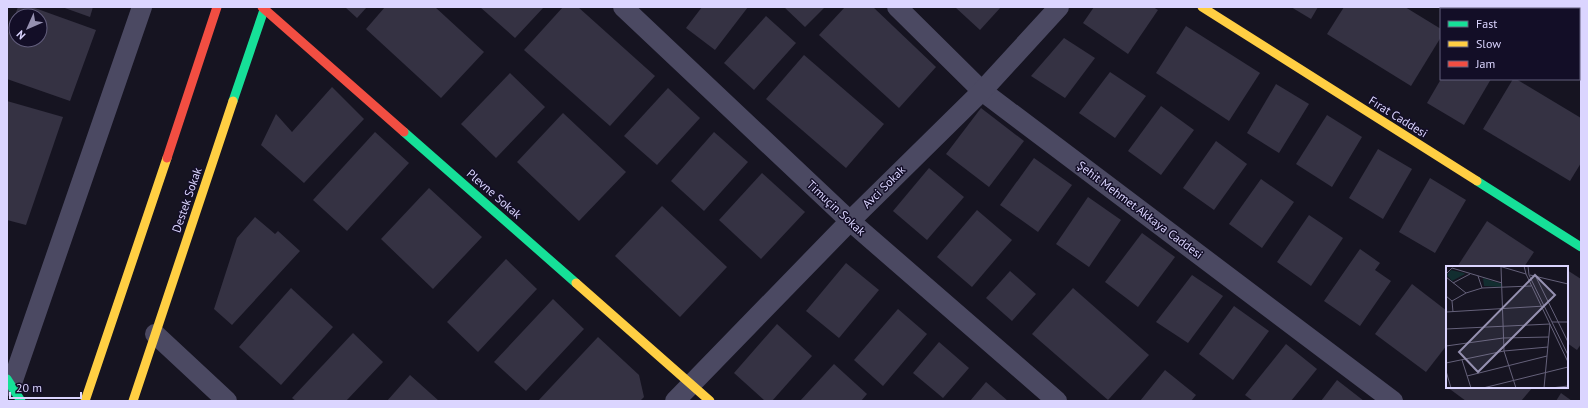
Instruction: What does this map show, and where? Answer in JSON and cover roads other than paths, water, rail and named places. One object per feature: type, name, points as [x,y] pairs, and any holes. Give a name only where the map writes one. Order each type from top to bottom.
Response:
[{"type":"street","points":[[13,388],[142,7]]},
{"type":"street","points":[[85,401],[217,7]]},
{"type":"street","name":"Destek Sokak","points":[[132,401],[264,7]]},
{"type":"street","name":"Plevne Sokak","points":[[264,7],[710,401]]},
{"type":"street","name":"Timuçin Sokak","points":[[623,7],[850,221],[1057,401]]},
{"type":"street","name":"Şehit Mehmet Akkaya Caddesi","points":[[897,7],[982,91],[1393,401]]},
{"type":"street","name":"Avci Sokak","points":[[675,401],[850,221],[982,91],[1059,7]]},
{"type":"street","name":"Fırat Caddesi","points":[[1202,7],[1581,246]]},
{"type":"street","points":[[155,334],[227,401]]}]
